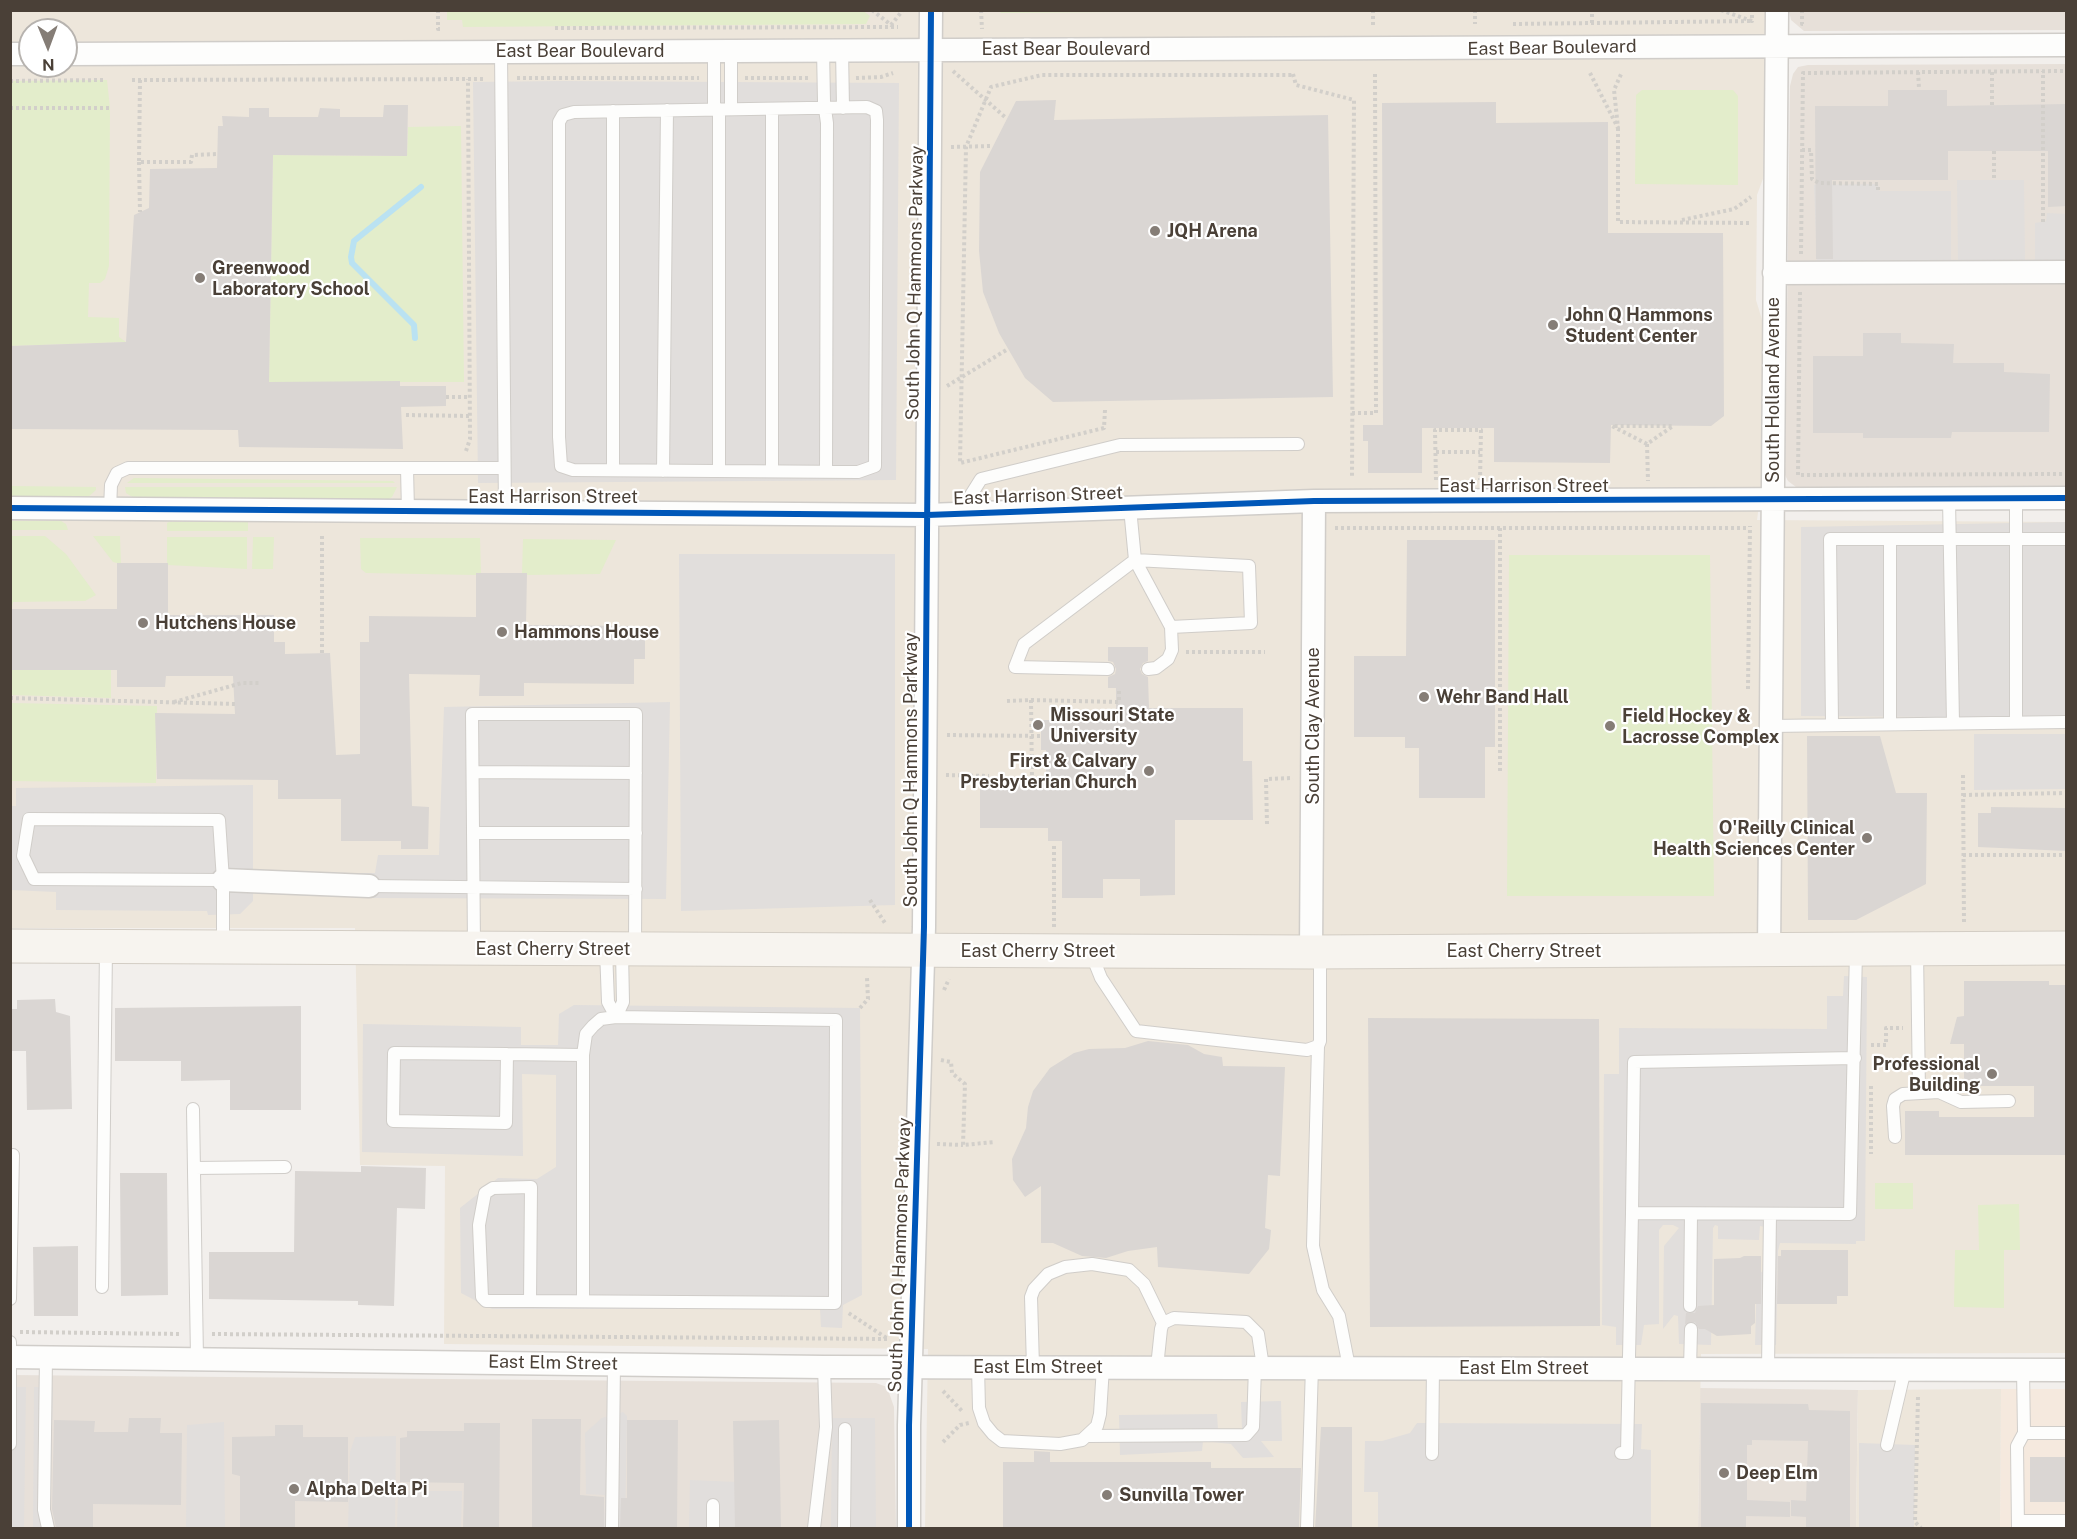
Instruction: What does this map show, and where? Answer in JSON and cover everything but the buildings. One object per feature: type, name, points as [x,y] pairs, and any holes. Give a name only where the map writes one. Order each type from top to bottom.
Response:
[{"type":"street","name":"South John Q Hammons Parkway","points":[[909,1528],[911,1367],[924,951],[932,10]]},
{"type":"street","name":"South Holland Avenue","points":[[1769,950],[1777,10]]},
{"type":"street","name":"East Bear Boulevard","points":[[78,54],[932,48],[1313,50],[1777,45],[2067,45]]},
{"type":"street","points":[[1774,273],[2067,272]]},
{"type":"street","name":"East Harrison Street","points":[[10,508],[959,514],[1314,501],[1772,501],[2067,498]]},
{"type":"street","name":"South Clay Avenue","points":[[1314,501],[1316,952]]},
{"type":"street","points":[[223,880],[369,886]]},
{"type":"street","name":"East Cherry Street","points":[[10,946],[1316,952],[2067,948]]},
{"type":"street","name":"East Elm Street","points":[[11,1352],[46,1357],[824,1367],[2067,1370]]},
{"type":"lane","points":[[826,471],[826,108],[824,78],[832,49]]},
{"type":"lane","points":[[832,49],[843,78],[843,108]]},
{"type":"lane","points":[[719,471],[721,109],[714,78],[723,50]]},
{"type":"lane","points":[[721,109],[731,78],[723,50]]},
{"type":"lane","points":[[501,51],[505,512]]},
{"type":"lane","points":[[867,107],[876,111],[876,466],[869,470],[663,471],[573,470],[561,466],[559,437],[559,122],[563,115],[574,112],[613,111],[843,108],[867,107]]},
{"type":"lane","points":[[772,109],[772,471]]},
{"type":"lane","points":[[663,471],[667,110]]},
{"type":"lane","points":[[613,111],[613,470]]},
{"type":"lane","points":[[959,514],[981,479],[1120,445],[1298,444]]},
{"type":"lane","points":[[110,509],[111,484],[117,474],[128,468],[504,468]]},
{"type":"lane","points":[[407,468],[408,511]]},
{"type":"lane","points":[[2016,499],[2016,722]]},
{"type":"lane","points":[[1949,500],[1953,723]]},
{"type":"lane","points":[[1130,508],[1135,560],[1171,627],[1172,650],[1168,659],[1156,668],[1148,669]]},
{"type":"lane","points":[[1832,724],[1830,539],[2067,539]]},
{"type":"lane","points":[[1890,539],[1890,724]]},
{"type":"lane","points":[[1108,669],[1015,667],[1024,644],[1135,560],[1249,566],[1251,623],[1171,627]]},
{"type":"lane","points":[[474,948],[472,714],[636,714],[636,889],[621,949],[622,1002],[616,1017]]},
{"type":"lane","points":[[1771,726],[2067,722]]},
{"type":"lane","points":[[473,772],[636,773]]},
{"type":"lane","points":[[223,880],[34,879],[23,856],[29,819],[219,820],[223,880],[223,947]]},
{"type":"lane","points":[[473,832],[636,834]]},
{"type":"lane","points":[[369,886],[636,889]]},
{"type":"lane","points":[[102,1287],[106,946]]},
{"type":"lane","points":[[1632,1213],[1850,1214],[1856,949]]},
{"type":"lane","points":[[1917,949],[1919,1093]]},
{"type":"lane","points":[[1090,951],[1101,978],[1136,1031],[1307,1050],[1318,1046]]},
{"type":"lane","points":[[1316,952],[1322,1028],[1318,1046],[1318,1133],[1313,1246],[1323,1290],[1340,1316],[1349,1367]]},
{"type":"lane","points":[[530,1301],[531,1187],[493,1188],[485,1193],[479,1225],[482,1297],[497,1302],[835,1303],[836,1020],[616,1017],[601,1019],[592,1026],[586,1034],[583,1055],[583,1301]]},
{"type":"lane","points":[[507,1054],[506,1123],[393,1121],[394,1053],[507,1054],[583,1055]]},
{"type":"lane","points":[[1622,1453],[1627,1454],[1634,1062],[1639,1059],[1855,1058]]},
{"type":"lane","points":[[1895,1137],[1895,1099],[1903,1094],[1939,1092],[1961,1102],[2009,1101]]},
{"type":"lane","points":[[193,1109],[197,1359]]},
{"type":"lane","points":[[10,1299],[13,1155]]},
{"type":"lane","points":[[194,1168],[285,1167]]},
{"type":"lane","points":[[1690,1306],[1691,1214]]},
{"type":"lane","points":[[1768,1369],[1770,1214]]},
{"type":"lane","points":[[1032,1367],[1031,1296],[1048,1274],[1065,1268],[1092,1264],[1129,1270],[1144,1284],[1163,1323],[1157,1367]]},
{"type":"lane","points":[[978,1367],[978,1399],[984,1422],[1002,1441],[1060,1444],[1075,1443],[1088,1437],[1246,1435],[1253,1427],[1259,1367],[1258,1334],[1246,1322],[1174,1318],[1163,1323]]},
{"type":"lane","points":[[1690,1369],[1691,1329]]},
{"type":"lane","points":[[10,1444],[11,1352]]},
{"type":"lane","points":[[46,1357],[44,1510],[48,1528]]},
{"type":"lane","points":[[612,1528],[614,1364]]},
{"type":"lane","points":[[814,1528],[826,1427],[824,1367]]},
{"type":"lane","points":[[1088,1437],[1097,1426],[1100,1414],[1103,1367]]},
{"type":"lane","points":[[1307,1528],[1312,1367]]},
{"type":"lane","points":[[1432,1368],[1432,1454]]},
{"type":"lane","points":[[1887,1445],[1905,1369]]},
{"type":"lane","points":[[2023,1370],[2024,1433],[2017,1446],[2018,1525],[2067,1521]]},
{"type":"lane","points":[[844,1528],[845,1429]]},
{"type":"lane","points":[[2024,1433],[2067,1433]]},
{"type":"lane","points":[[713,1505],[713,1528]]},
{"type":"path","points":[[438,10],[438,29],[450,29]]},
{"type":"path","points":[[872,10],[891,25]]},
{"type":"path","points":[[891,25],[903,10]]},
{"type":"path","points":[[981,10],[982,29]]},
{"type":"path","points":[[1372,10],[1373,26]]},
{"type":"path","points":[[1475,10],[1475,24]]},
{"type":"path","points":[[1592,10],[1592,23]]},
{"type":"path","points":[[1721,10],[1752,21]]},
{"type":"path","points":[[1752,10],[1752,21]]},
{"type":"path","points":[[1802,10],[1802,24]]},
{"type":"path","points":[[1510,24],[1752,21]]},
{"type":"path","points":[[1464,25],[1487,24]]},
{"type":"path","points":[[545,28],[891,25],[901,28]]},
{"type":"path","points":[[1364,26],[1384,26]]},
{"type":"path","points":[[948,67],[1005,118]]},
{"type":"path","points":[[1292,68],[1296,85],[1354,100],[1352,477]]},
{"type":"path","points":[[843,78],[881,77],[901,70]]},
{"type":"path","points":[[2067,71],[1803,73],[1798,475],[2067,474]]},
{"type":"path","points":[[1352,413],[1376,413],[1375,72]]},
{"type":"path","points":[[1622,72],[1614,90],[1617,128],[1618,222],[1751,223]]},
{"type":"path","points":[[1918,72],[1919,88]]},
{"type":"path","points":[[1992,72],[1992,106]]},
{"type":"path","points":[[2043,72],[2043,222]]},
{"type":"path","points":[[1590,73],[1617,128]]},
{"type":"path","points":[[1105,410],[1104,428],[960,463],[966,147],[991,87],[1042,75],[1293,75]]},
{"type":"path","points":[[132,80],[714,78]]},
{"type":"path","points":[[731,78],[824,78]]},
{"type":"path","points":[[458,457],[469,450],[468,79]]},
{"type":"path","points":[[10,81],[104,80]]},
{"type":"path","points":[[140,80],[140,212]]},
{"type":"path","points":[[10,108],[110,108]]},
{"type":"path","points":[[947,147],[992,146]]},
{"type":"path","points":[[1802,150],[1811,150],[1812,179],[1819,183],[1878,184],[1878,191]]},
{"type":"path","points":[[1994,151],[1994,180]]},
{"type":"path","points":[[139,162],[191,162],[192,154],[218,154]]},
{"type":"path","points":[[1679,221],[1734,209],[1751,197]]},
{"type":"path","points":[[946,386],[1008,349]]},
{"type":"path","points":[[446,397],[469,397]]},
{"type":"path","points":[[406,415],[469,416]]},
{"type":"path","points":[[1612,426],[1674,426],[1647,444],[1621,430],[1612,426]]},
{"type":"path","points":[[1436,480],[1435,430],[1481,430],[1480,484]]},
{"type":"path","points":[[1647,444],[1648,481]]},
{"type":"path","points":[[1436,452],[1480,452]]},
{"type":"path","points":[[1332,528],[1748,528]]},
{"type":"path","points":[[1500,528],[1500,773]]},
{"type":"path","points":[[322,535],[322,653]]},
{"type":"path","points":[[1185,652],[1265,652]]},
{"type":"path","points":[[170,703],[242,683],[261,683]]},
{"type":"path","points":[[1007,701],[1119,702],[1119,687]]},
{"type":"path","points":[[10,698],[235,704]]},
{"type":"path","points":[[1031,700],[1032,781]]},
{"type":"path","points":[[946,735],[1041,736]]},
{"type":"path","points":[[946,775],[989,776]]},
{"type":"path","points":[[1963,775],[1964,927]]},
{"type":"path","points":[[1267,824],[1266,779],[1296,778]]},
{"type":"path","points":[[1963,795],[2067,793]]},
{"type":"path","points":[[1054,846],[1054,927]]},
{"type":"path","points":[[1963,855],[2067,855]]},
{"type":"path","points":[[870,900],[886,927]]},
{"type":"path","points":[[860,1008],[867,999],[867,978]]},
{"type":"path","points":[[943,991],[949,979]]},
{"type":"path","points":[[1871,1045],[1886,1045],[1886,1028],[1903,1029]]},
{"type":"path","points":[[942,1050],[941,1062],[951,1062],[952,1072],[965,1084],[963,1145]]},
{"type":"path","points":[[937,1144],[963,1145],[995,1142]]},
{"type":"path","points":[[10,1332],[888,1339],[843,1309]]},
{"type":"path","points":[[1918,1397],[1915,1522],[1921,1528]]},
{"type":"path","points":[[943,1442],[960,1425],[972,1422]]},
{"type":"shaded area","name":"Missouri State University","points":[[10,11],[1765,11],[1764,176],[1757,195],[1756,300],[1763,323],[1763,475],[1757,520],[2066,522],[2066,1353],[1701,1354],[1698,1528],[925,1528],[928,1349],[444,1344],[445,1166],[360,1165],[355,928],[11,928]]},
{"type":"shaded area","points":[[1789,11],[2066,11],[2066,30],[1804,31],[1791,20]]},
{"type":"shaded area","points":[[2066,64],[2066,487],[1796,487],[1788,481],[1785,475],[1790,86],[1793,74],[1798,67],[1808,65]]},
{"type":"shaded area","points":[[473,82],[899,83],[896,480],[478,483]]},
{"type":"shaded area","points":[[1957,180],[2024,180],[2025,262],[1958,260]]},
{"type":"shaded area","points":[[1878,184],[1879,191],[1951,191],[1951,265],[1817,265],[1814,185]]},
{"type":"shaded area","points":[[2047,213],[2066,214],[2066,261],[2035,261],[2035,223],[2046,221]]},
{"type":"shaded area","points":[[2066,522],[2066,718],[1801,716],[1801,527]]},
{"type":"shaded area","points":[[679,554],[895,554],[895,905],[681,911]]},
{"type":"shaded area","points":[[670,702],[666,899],[361,898],[360,873],[375,873],[378,855],[439,855],[444,707]]},
{"type":"shaded area","points":[[1974,734],[2066,734],[2066,789],[1974,790]]},
{"type":"shaded area","points":[[253,785],[253,901],[240,914],[208,915],[207,911],[56,910],[56,892],[11,890],[11,806],[16,806],[16,788]]},
{"type":"shaded area","points":[[1844,976],[1867,977],[1865,1241],[1856,1241],[1856,1244],[1780,1243],[1776,1345],[1755,1345],[1757,1276],[1764,1270],[1765,1227],[1760,1226],[1759,1240],[1718,1239],[1718,1226],[1715,1225],[1713,1228],[1711,1345],[1679,1344],[1678,1316],[1674,1315],[1663,1329],[1664,1246],[1679,1228],[1673,1225],[1663,1225],[1659,1230],[1659,1324],[1644,1325],[1641,1345],[1616,1345],[1616,1327],[1602,1325],[1604,1074],[1619,1074],[1619,1028],[1827,1029],[1827,996],[1843,996]]},
{"type":"shaded area","points":[[574,1005],[860,1008],[862,1295],[843,1305],[842,1328],[821,1327],[820,1309],[492,1309],[461,1293],[460,1208],[498,1178],[537,1179],[556,1167],[556,1075],[522,1074],[523,1156],[362,1152],[363,1024],[521,1027],[521,1045],[558,1045],[559,1014]]},
{"type":"shaded area","points":[[11,1375],[876,1383],[887,1387],[894,1407],[896,1528],[11,1528]]},
{"type":"shaded area","points":[[10,1387],[26,1387],[24,1528],[11,1528]]},
{"type":"shaded area","points":[[34,1387],[53,1387],[50,1528],[33,1528]]},
{"type":"shaded area","name":"Deep Elm","points":[[1700,1388],[1858,1390],[1856,1528],[1698,1528]]},
{"type":"shaded area","points":[[2001,1389],[2066,1389],[2066,1528],[2000,1528]]},
{"type":"shaded area","points":[[2001,1389],[2000,1528],[1856,1528],[1858,1390]]},
{"type":"shaded area","points":[[1281,1401],[1282,1441],[1261,1441],[1274,1457],[1243,1458],[1231,1444],[1203,1441],[1202,1451],[1120,1455],[1119,1415],[1217,1414],[1218,1429],[1242,1430],[1241,1402]]},
{"type":"shaded area","points":[[623,1412],[627,1416],[625,1528],[604,1528],[605,1495],[586,1494],[585,1433],[602,1418]]},
{"type":"shaded area","points":[[832,1418],[875,1418],[876,1528],[831,1528]]},
{"type":"shaded area","points":[[224,1422],[225,1528],[186,1528],[187,1425]]},
{"type":"shaded area","points":[[1417,1423],[1642,1424],[1641,1449],[1651,1450],[1651,1528],[1378,1528],[1378,1492],[1364,1492],[1365,1441],[1382,1441],[1410,1433]]},
{"type":"shaded area","points":[[396,1436],[395,1528],[348,1528],[350,1452],[355,1437]]},
{"type":"shaded area","points":[[1859,1443],[1915,1445],[1914,1528],[1859,1528]]},
{"type":"shaded area","points":[[690,1480],[737,1482],[738,1528],[689,1528]]},
{"type":"shaded area","points":[[398,1491],[462,1491],[461,1528],[397,1528]]},
{"type":"green space","points":[[862,10],[870,16],[866,24],[463,27],[462,20],[447,20],[447,11]]},
{"type":"green space","points":[[999,10],[1344,10],[1001,13],[999,11]]},
{"type":"green space","points":[[107,80],[110,108],[109,266],[105,279],[100,283],[89,283],[88,317],[119,318],[119,337],[126,342],[11,346],[11,81]]},
{"type":"green space","points":[[1642,90],[1733,90],[1738,96],[1738,185],[1635,184],[1636,95]]},
{"type":"green space","points":[[461,126],[464,382],[269,382],[273,155],[407,156],[408,127]]},
{"type":"green space","points":[[134,478],[393,481],[395,483],[127,483]]},
{"type":"green space","points":[[11,486],[96,487],[96,490],[88,497],[11,497]]},
{"type":"green space","points":[[125,487],[397,487],[392,497],[387,500],[134,498],[126,493]]},
{"type":"green space","points":[[11,521],[61,521],[66,524],[68,530],[11,530]]},
{"type":"green space","points":[[169,522],[248,522],[248,531],[167,531]]},
{"type":"green space","points":[[11,536],[45,536],[66,554],[96,595],[85,601],[13,602],[11,613]]},
{"type":"green space","points":[[93,536],[120,536],[121,564],[113,562]]},
{"type":"green space","points":[[167,537],[247,537],[247,569],[167,565]]},
{"type":"green space","points":[[253,537],[274,537],[273,569],[252,569]]},
{"type":"green space","points":[[360,538],[480,538],[481,573],[476,575],[366,573],[361,569]]},
{"type":"green space","points":[[523,539],[616,540],[600,574],[527,575],[522,573]]},
{"type":"green space","name":"Field Hockey & Lacrosse Complex","points":[[1509,555],[1710,555],[1714,896],[1507,896]]},
{"type":"green space","points":[[11,670],[111,670],[111,698],[11,695]]},
{"type":"green space","points":[[11,703],[157,706],[156,783],[11,781]]},
{"type":"green space","points":[[1875,1183],[1913,1183],[1913,1209],[1875,1209]]},
{"type":"green space","points":[[2019,1204],[2020,1250],[2004,1250],[2004,1308],[1954,1307],[1955,1250],[1979,1250],[1978,1205]]},
{"type":"waterway","points":[[415,338],[414,325],[352,263],[351,257],[354,241],[421,187]]},
{"type":"cycle path","points":[[909,1528],[909,1425],[924,927],[931,10]]},
{"type":"cycle path","points":[[10,508],[927,515],[1314,501],[2066,498]]},
{"type":"place","name":"JQH Arena","points":[[1155,231]]},
{"type":"place","name":"Greenwood Laboratory School","points":[[200,278]]},
{"type":"place","name":"John Q Hammons Student Center","points":[[1553,325]]},
{"type":"place","name":"Hutchens House","points":[[143,623]]},
{"type":"place","name":"Hammons House","points":[[502,632]]},
{"type":"place","name":"Wehr Band Hall","points":[[1424,697]]},
{"type":"place","name":"Missouri State University","points":[[1038,725]]},
{"type":"place","name":"Field Hockey & Lacrosse Complex","points":[[1610,726]]},
{"type":"place","name":"First & Calvary Presbyterian Church","points":[[1149,771]]},
{"type":"place","name":"O'Reilly Clinical Health Sciences Center","points":[[1867,838]]},
{"type":"place","name":"Professional Building","points":[[1992,1074]]},
{"type":"place","name":"Deep Elm","points":[[1724,1473]]},
{"type":"place","name":"Alpha Delta Pi","points":[[294,1489]]},
{"type":"place","name":"Sunvilla Tower","points":[[1107,1495]]}]
